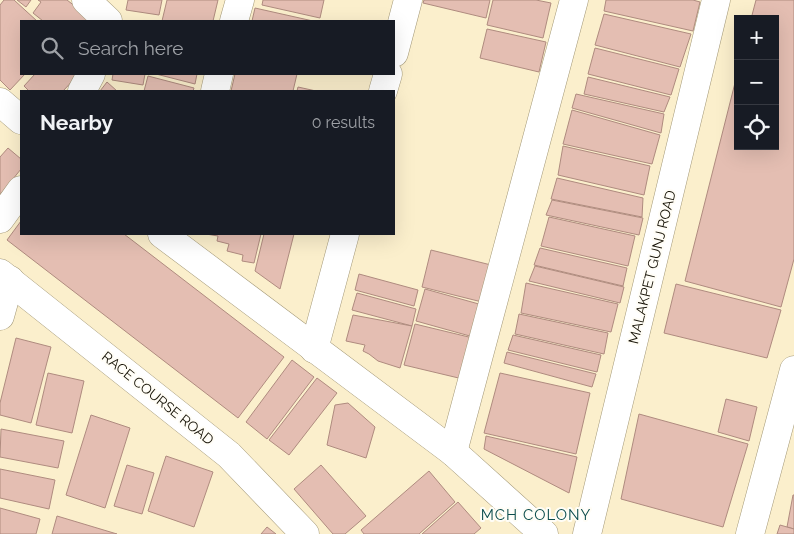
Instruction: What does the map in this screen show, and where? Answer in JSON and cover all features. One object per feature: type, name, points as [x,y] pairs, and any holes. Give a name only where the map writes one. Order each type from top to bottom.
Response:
[{"type":"street","points":[[86,0],[107,20]]},
{"type":"street","points":[[234,20],[240,0]]},
{"type":"street","points":[[395,49],[408,0]]},
{"type":"street","points":[[453,452],[574,0]]},
{"type":"street","name":"MALAKPET GUNJ ROAD","points":[[587,534],[716,0]]},
{"type":"street","points":[[83,90],[90,75]]},
{"type":"street","points":[[215,90],[220,75]]},
{"type":"street","points":[[384,90],[388,75]]},
{"type":"street","points":[[0,102],[20,119]]},
{"type":"street","points":[[0,220],[20,191]]},
{"type":"street","points":[[314,349],[345,235]]},
{"type":"street","points":[[171,237],[314,349],[453,452],[544,534]]},
{"type":"street","points":[[0,316],[5,277]]},
{"type":"street","name":"RACE COURSE ROAD","points":[[5,277],[229,455],[305,534]]},
{"type":"street","points":[[750,534],[794,370]]},
{"type":"building","points":[[4,0],[14,0],[36,20],[20,20],[20,75],[24,75],[10,90],[0,80],[0,5]]},
{"type":"building","points":[[17,0],[31,0],[26,7]]},
{"type":"building","points":[[38,0],[67,0],[93,20],[42,20],[33,13],[41,2]]},
{"type":"building","points":[[128,0],[162,0],[159,15],[126,10]]},
{"type":"building","points":[[167,0],[218,0],[213,20],[162,20]]},
{"type":"building","points":[[263,0],[324,0],[320,18],[262,5]]},
{"type":"building","points":[[424,0],[490,0],[486,18],[423,3]]},
{"type":"building","points":[[493,0],[536,0],[551,3],[543,38],[487,25]]},
{"type":"building","points":[[606,0],[693,0],[700,2],[693,31],[604,11]]},
{"type":"building","points":[[756,0],[794,0],[794,259],[781,307],[685,281],[734,87],[734,150],[779,150],[779,15],[752,15]]},
{"type":"building","points":[[255,8],[309,20],[252,20]]},
{"type":"building","points":[[604,14],[691,34],[680,67],[595,45]]},
{"type":"building","points":[[487,29],[546,42],[539,72],[480,58]]},
{"type":"building","points":[[595,48],[679,69],[671,95],[588,74]]},
{"type":"building","points":[[34,75],[78,75],[64,90],[28,90],[24,86]]},
{"type":"building","points":[[113,75],[145,75],[143,85],[112,80]]},
{"type":"building","points":[[160,75],[197,75],[195,84]]},
{"type":"building","points":[[235,75],[297,75],[293,90],[231,90]]},
{"type":"building","points":[[148,76],[194,88],[193,90],[144,90]]},
{"type":"building","points":[[588,77],[670,97],[664,112],[584,94]]},
{"type":"building","points":[[107,82],[116,90],[101,90]]},
{"type":"building","points":[[298,87],[312,90],[297,90]]},
{"type":"building","points":[[576,94],[664,114],[661,133],[572,108]]},
{"type":"building","points":[[572,110],[660,135],[652,164],[563,144]]},
{"type":"building","points":[[563,146],[650,166],[644,195],[558,175]]},
{"type":"building","points":[[8,148],[20,158],[20,170],[0,195],[0,157]]},
{"type":"building","points":[[557,178],[643,198],[642,217],[551,199]]},
{"type":"building","points":[[552,200],[643,218],[639,235],[546,215]]},
{"type":"building","points":[[549,217],[635,236],[628,266],[541,246]]},
{"type":"building","points":[[20,222],[20,235],[125,235],[284,357],[238,418],[7,240]]},
{"type":"building","points":[[212,235],[261,235],[254,263],[242,261],[243,255],[227,251],[229,244],[217,241],[218,236]]},
{"type":"building","points":[[264,235],[294,235],[280,289],[255,271]]},
{"type":"building","points":[[540,248],[627,268],[623,286],[534,265]]},
{"type":"building","points":[[431,250],[495,266],[486,303],[422,287]]},
{"type":"building","points":[[535,266],[624,287],[620,303],[529,281]]},
{"type":"building","points":[[359,274],[418,290],[414,306],[355,290]]},
{"type":"building","points":[[526,283],[618,304],[611,332],[521,313]]},
{"type":"building","points":[[676,284],[781,310],[767,358],[664,333]]},
{"type":"building","points":[[425,289],[486,306],[477,338],[416,321]]},
{"type":"building","points":[[357,293],[416,309],[412,326],[352,310]]},
{"type":"building","points":[[519,314],[608,333],[604,354],[515,334]]},
{"type":"building","points":[[353,315],[412,326],[400,368],[378,361],[363,351],[365,345],[346,341]]},
{"type":"building","points":[[415,324],[477,339],[467,380],[404,365]]},
{"type":"building","points":[[513,335],[601,355],[597,372],[508,350]]},
{"type":"building","points":[[16,338],[51,347],[31,423],[0,415],[0,403]]},
{"type":"building","points":[[507,352],[596,374],[592,387],[504,363]]},
{"type":"building","points":[[292,360],[314,377],[267,439],[246,422]]},
{"type":"building","points":[[48,373],[84,381],[72,433],[36,425]]},
{"type":"building","points":[[500,373],[590,393],[576,454],[484,433]]},
{"type":"building","points":[[317,378],[337,393],[289,455],[269,440]]},
{"type":"building","points":[[726,399],[757,407],[749,441],[718,432]]},
{"type":"building","points":[[348,403],[375,427],[366,458],[327,445],[335,405]]},
{"type":"building","points":[[639,414],[748,444],[723,527],[621,499]]},
{"type":"building","points":[[91,415],[130,428],[105,508],[66,495]]},
{"type":"building","points":[[1,429],[64,441],[58,468],[0,457]]},
{"type":"building","points":[[486,436],[577,457],[569,493],[484,449]]},
{"type":"building","points":[[166,456],[213,472],[194,527],[148,511]]},
{"type":"building","points":[[127,465],[154,473],[142,514],[114,506]]},
{"type":"building","points":[[321,465],[366,516],[345,534],[333,534],[294,489]]},
{"type":"building","points":[[0,469],[55,480],[49,509],[0,498]]},
{"type":"building","points":[[429,471],[455,502],[419,534],[364,534],[361,530]]},
{"type":"building","points":[[794,495],[794,529],[787,527]]},
{"type":"building","points":[[458,502],[481,528],[474,534],[422,534]]},
{"type":"building","points":[[0,508],[40,519],[36,534],[0,534]]},
{"type":"building","points":[[57,516],[117,534],[52,534]]},
{"type":"building","points":[[780,525],[794,529],[794,534],[777,534]]},
{"type":"building","points":[[267,527],[276,534],[261,534]]},
{"type":"district","name":"MCH COLONY","points":[[536,515]]}]
